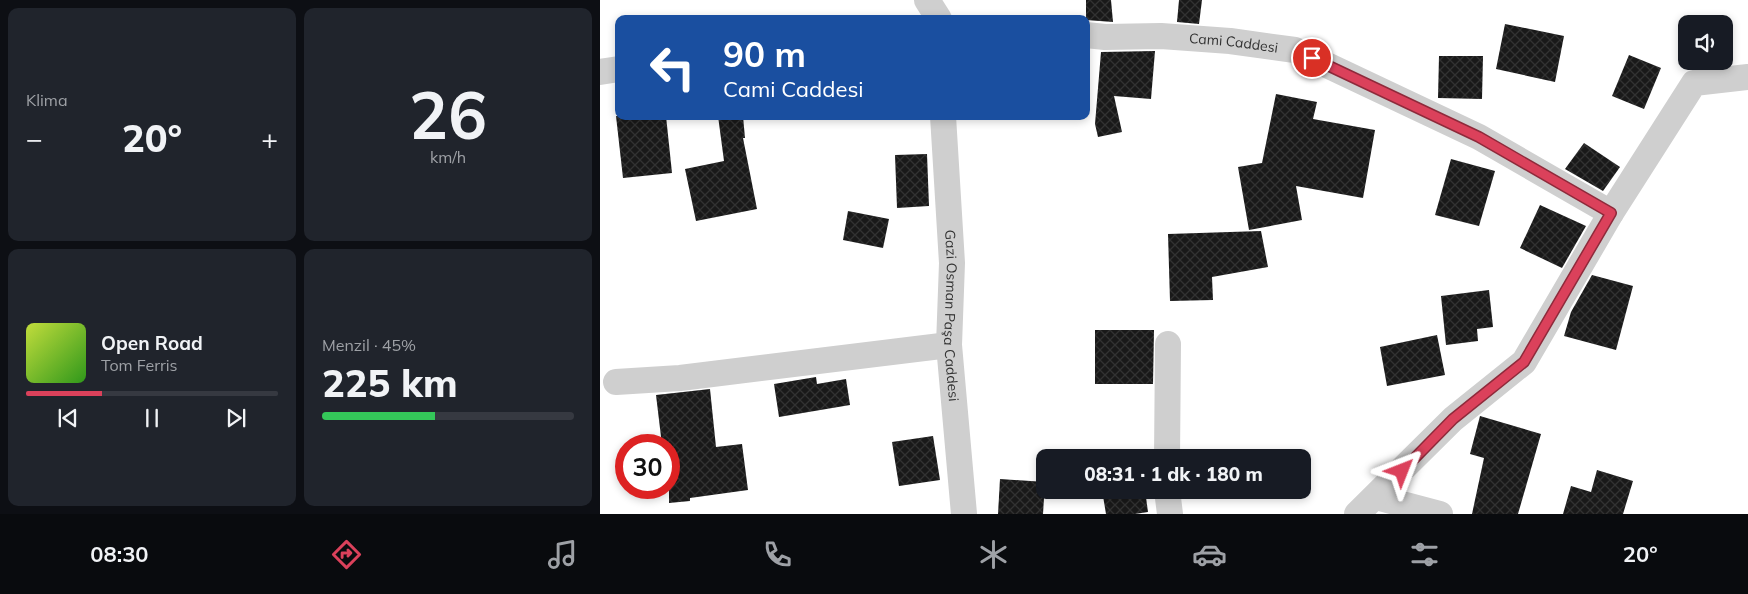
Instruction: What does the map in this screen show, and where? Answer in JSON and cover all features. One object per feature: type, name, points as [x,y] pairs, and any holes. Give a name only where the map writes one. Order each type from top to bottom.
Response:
[{"type":"street","points":[[927,0],[936,15]]},
{"type":"street","name":"Cami Caddesi","points":[[1090,35],[1161,36],[1230,41],[1295,50],[1479,137],[1611,213]]},
{"type":"street","points":[[600,72],[615,70]]},
{"type":"street","points":[[1366,506],[1453,419],[1524,362],[1611,213],[1694,83],[1748,77]]},
{"type":"street","name":"Gazi Osman Paşa Caddesi","points":[[942,120],[952,263],[949,345],[964,514]]},
{"type":"street","points":[[1168,344],[1168,449]]},
{"type":"street","points":[[616,382],[680,378],[949,345]]},
{"type":"street","points":[[1168,499],[1170,514]]},
{"type":"street","points":[[1366,506],[1440,514]]},
{"type":"building","points":[[1086,0],[1111,0],[1113,22],[1090,20],[1090,15],[1086,15]]},
{"type":"building","points":[[1179,0],[1202,0],[1199,24],[1177,22]]},
{"type":"building","points":[[1505,24],[1564,36],[1555,82],[1496,69]]},
{"type":"building","points":[[1155,51],[1151,99],[1114,96],[1122,132],[1098,137],[1095,124],[1101,52]]},
{"type":"building","points":[[1629,55],[1661,68],[1644,109],[1612,96]]},
{"type":"building","points":[[1439,56],[1483,56],[1482,99],[1438,98]]},
{"type":"building","points":[[1276,94],[1317,102],[1313,119],[1375,130],[1363,198],[1296,186],[1302,220],[1249,230],[1238,167],[1262,163]]},
{"type":"building","points":[[616,120],[666,120],[672,173],[623,178]]},
{"type":"building","points":[[719,120],[743,120],[745,138],[743,138],[757,209],[696,221],[685,169],[724,161]]},
{"type":"building","points":[[1584,143],[1620,167],[1603,191],[1565,169]]},
{"type":"building","points":[[927,154],[929,206],[897,208],[895,155]]},
{"type":"building","points":[[1451,159],[1495,171],[1479,226],[1435,215]]},
{"type":"building","points":[[1540,205],[1586,226],[1562,268],[1520,248]]},
{"type":"building","points":[[848,211],[889,219],[883,248],[843,240]]},
{"type":"building","points":[[1261,231],[1268,267],[1212,277],[1213,300],[1170,301],[1168,234]]},
{"type":"building","points":[[1592,275],[1633,286],[1616,350],[1564,336],[1571,312]]},
{"type":"building","points":[[1489,290],[1493,327],[1477,329],[1478,341],[1446,345],[1441,296]]},
{"type":"building","points":[[1095,330],[1154,330],[1153,384],[1095,384]]},
{"type":"building","points":[[1437,335],[1445,375],[1387,386],[1380,347]]},
{"type":"building","points":[[816,377],[817,384],[846,379],[850,405],[779,417],[774,384]]},
{"type":"building","points":[[710,389],[716,447],[742,444],[748,490],[690,498],[690,501],[669,503],[669,499],[680,499],[680,434],[661,434],[656,395]]},
{"type":"building","points":[[1480,416],[1541,434],[1518,514],[1472,514],[1484,458],[1470,454]]},
{"type":"building","points":[[933,436],[940,480],[899,486],[892,442]]},
{"type":"building","points":[[1597,470],[1633,481],[1623,514],[1563,514],[1571,486],[1591,492]]},
{"type":"building","points":[[1000,479],[1036,481],[1036,499],[1044,499],[1043,514],[998,514]]},
{"type":"building","points":[[1104,499],[1146,499],[1148,512],[1106,514]]},
{"type":"route","points":[[1312,58],[1479,137],[1611,213],[1524,362],[1453,419],[1402,471]]}]
